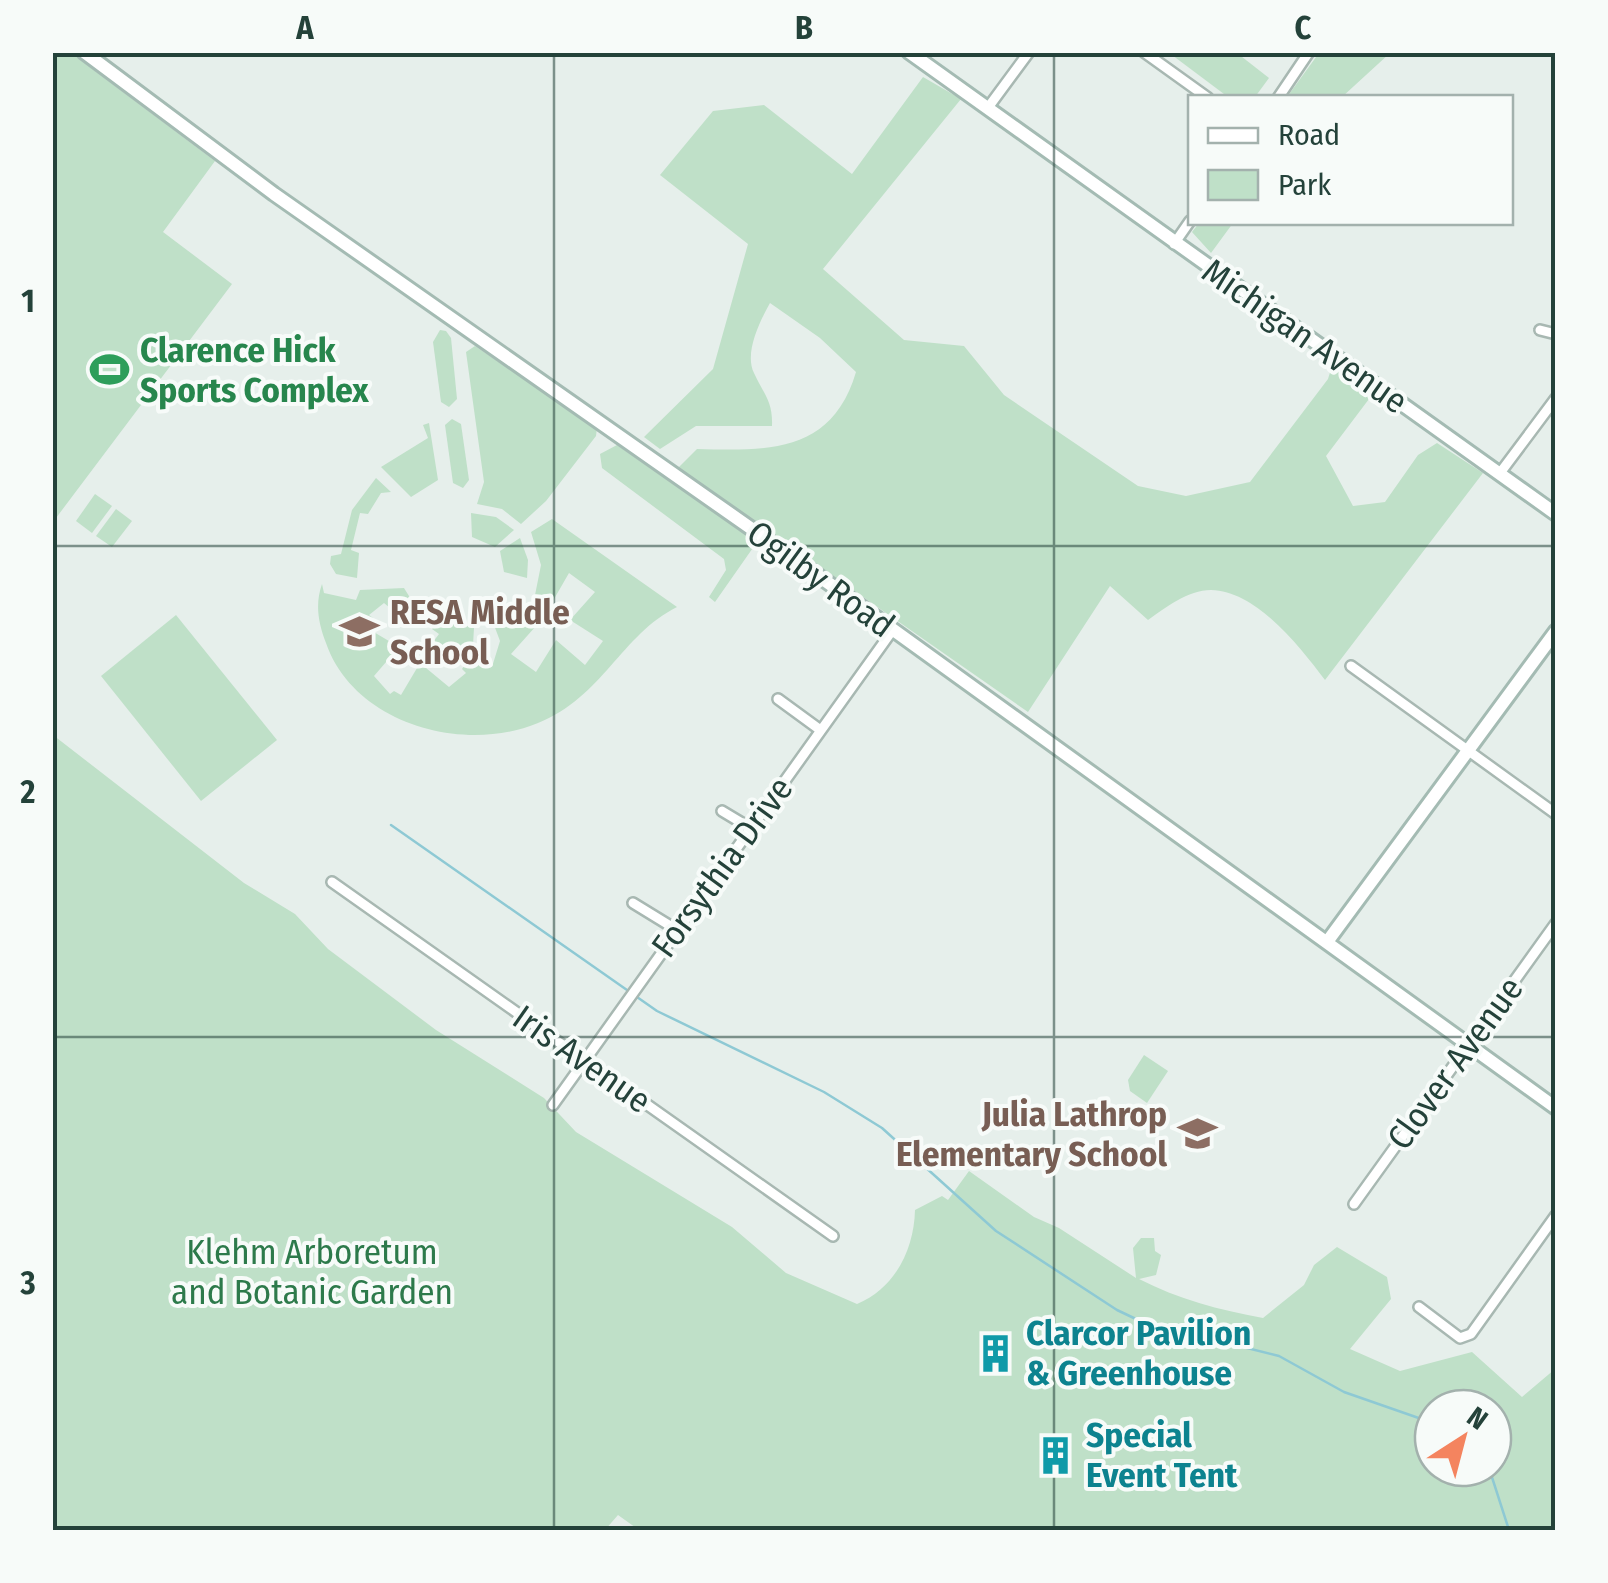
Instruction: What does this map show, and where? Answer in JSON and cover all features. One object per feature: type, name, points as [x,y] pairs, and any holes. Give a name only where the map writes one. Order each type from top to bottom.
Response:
[{"type":"street","name":"Ogilby Road","points":[[84,52],[398,284],[892,630],[1556,1108]]},
{"type":"street","name":"Michigan Avenue","points":[[909,52],[1556,514]]},
{"type":"street","points":[[987,109],[1029,52]]},
{"type":"street","points":[[1144,52],[1204,95]]},
{"type":"street","points":[[1280,95],[1309,52]]},
{"type":"street","points":[[1174,244],[1188,224]]},
{"type":"street","points":[[1540,330],[1556,334]]},
{"type":"street","points":[[1500,473],[1556,398]]},
{"type":"street","name":"Forsythia Drive","points":[[553,1105],[892,630]]},
{"type":"street","points":[[1326,942],[1556,631]]},
{"type":"street","points":[[1350,666],[1556,814]]},
{"type":"street","points":[[778,699],[819,729]]},
{"type":"street","points":[[722,811],[752,829]]},
{"type":"street","name":"Iris Avenue","points":[[332,882],[833,1236]]},
{"type":"street","points":[[632,903],[677,930]]},
{"type":"street","name":"Clover Avenue","points":[[1354,1204],[1556,923]]},
{"type":"street","points":[[1419,1307],[1460,1338],[1471,1334],[1556,1216]]},
{"type":"green space","points":[[1168,52],[1237,53],[1269,78],[1256,95],[1225,95]]},
{"type":"green space","points":[[1319,52],[1390,53],[1344,95],[1288,95]]},
{"type":"green space","name":"Clarence Hick Sports Complex","points":[[53,53],[71,53],[215,161],[163,232],[232,284],[53,522]]},
{"type":"green space","points":[[923,77],[961,99],[823,269],[904,340],[964,346],[1004,395],[1138,486],[1186,496],[1250,482],[1328,379],[1332,366],[1372,395],[1326,456],[1353,506],[1385,502],[1418,455],[1437,443],[1483,473],[1325,680],[1276,623],[1245,600],[1228,593],[1202,591],[1177,600],[1148,620],[1110,586],[1028,712],[678,468],[697,449],[749,449],[794,442],[831,418],[845,399],[856,372],[820,338],[770,303],[754,337],[751,365],[769,404],[772,426],[696,426],[660,449],[644,437],[713,369],[748,244],[660,175],[713,111],[764,105],[852,174]]},
{"type":"green space","points":[[1197,225],[1232,225],[1211,253],[1192,232]]},
{"type":"green space","points":[[440,330],[451,338],[457,399],[449,407],[441,402],[433,342]]},
{"type":"green space","points":[[475,346],[597,428],[596,436],[546,501],[521,524],[502,509],[477,504],[484,482],[466,352]]},
{"type":"green space","points":[[452,419],[461,424],[469,480],[463,488],[453,483],[445,425]]},
{"type":"green space","points":[[429,423],[438,480],[411,497],[381,467],[428,438],[423,425]]},
{"type":"green space","points":[[617,445],[757,542],[715,602],[709,597],[726,570],[724,559],[602,468],[600,454]]},
{"type":"green space","points":[[376,478],[391,492],[381,493],[368,514],[360,513],[351,550],[359,553],[357,578],[336,574],[330,564],[331,556],[341,554],[352,510]]},
{"type":"green space","points":[[95,494],[112,506],[92,533],[76,521]]},
{"type":"green space","points":[[116,509],[132,521],[112,547],[96,536]]},
{"type":"green space","points":[[471,513],[496,517],[514,530],[495,547],[472,537]]},
{"type":"green space","points":[[552,519],[677,607],[641,633],[596,682],[560,712],[509,732],[446,733],[386,712],[361,694],[340,671],[319,620],[322,584],[324,593],[356,600],[360,590],[404,588],[422,617],[414,628],[384,603],[369,615],[373,618],[367,628],[399,647],[374,676],[390,694],[394,691],[401,695],[420,663],[449,687],[466,673],[462,669],[467,662],[433,642],[439,634],[432,629],[440,618],[474,628],[473,645],[483,653],[485,666],[492,667],[500,641],[494,625],[523,604],[534,612],[529,620],[536,626],[511,654],[536,672],[556,640],[585,665],[603,641],[570,620],[595,592],[569,573],[550,606],[535,595],[541,565],[531,532]]},
{"type":"green space","points":[[520,538],[528,560],[527,578],[504,572],[500,551]]},
{"type":"green space","points":[[176,615],[277,740],[201,801],[101,676]]},
{"type":"green space","name":"Klehm Arboretum and Botanic Garden","points":[[53,735],[244,883],[295,914],[328,949],[436,1030],[544,1098],[576,1132],[732,1227],[786,1273],[857,1304],[882,1288],[900,1266],[911,1239],[915,1210],[942,1196],[948,1200],[969,1171],[1034,1217],[1059,1228],[1136,1278],[1133,1248],[1141,1238],[1154,1238],[1155,1251],[1161,1255],[1156,1275],[1139,1279],[1215,1307],[1263,1318],[1304,1285],[1314,1265],[1337,1247],[1387,1277],[1391,1299],[1350,1349],[1400,1371],[1472,1352],[1512,1388],[1413,1388],[1413,1488],[1513,1488],[1513,1389],[1522,1397],[1555,1369],[1555,1530],[639,1530],[618,1515],[605,1530],[53,1530]]},
{"type":"green space","points":[[1144,1055],[1168,1071],[1147,1103],[1130,1091],[1128,1080]]},
{"type":"waterway","points":[[391,825],[657,1011],[824,1092],[882,1128],[996,1231],[1117,1310],[1178,1339],[1219,1341],[1279,1356],[1344,1392],[1413,1416]]},
{"type":"waterway","points":[[1495,1488],[1509,1530]]},
{"type":"place","name":"Clarence Hick Sports Complex","points":[[110,370]]},
{"type":"place","name":"RESA Middle School","points":[[360,632]]},
{"type":"place","name":"Julia Lathrop Elementary School","points":[[1197,1134]]},
{"type":"place","name":"Clarcor Pavilion & Greenhouse","points":[[996,1353]]},
{"type":"place","name":"Special Event Tent","points":[[1056,1455]]}]
